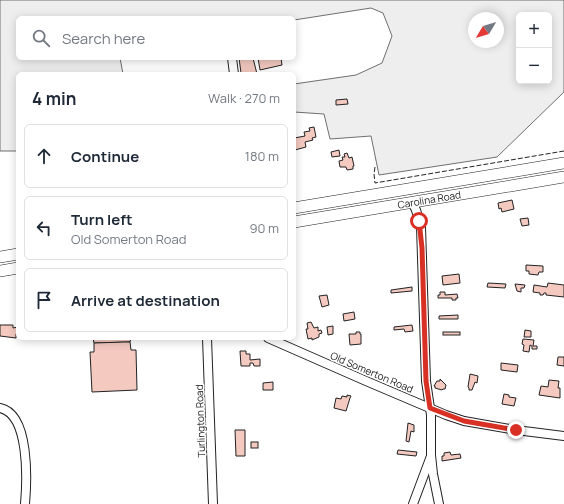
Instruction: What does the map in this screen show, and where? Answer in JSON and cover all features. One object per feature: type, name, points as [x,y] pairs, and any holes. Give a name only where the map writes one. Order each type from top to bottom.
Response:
[{"type":"highway","name":"Carolina Road","points":[[296,208],[564,163]]},
{"type":"highway","name":"Carolina Road","points":[[296,222],[564,177]]},
{"type":"highway","points":[[0,257],[16,254]]},
{"type":"highway","points":[[0,271],[16,268]]},
{"type":"street","points":[[232,60],[234,72]]},
{"type":"street","points":[[412,202],[421,227],[426,381],[431,415],[431,455],[433,474],[439,504]]},
{"type":"street","name":"Turlington Road","points":[[207,340],[213,504]]},
{"type":"street","name":"Old Somerton Road","points":[[273,340],[458,419],[479,424],[564,436]]},
{"type":"street","points":[[0,408],[6,410],[12,415],[23,441],[27,471],[25,504]]},
{"type":"street","points":[[413,504],[431,455]]},
{"type":"shaded area","points":[[0,0],[564,0],[564,92],[497,157],[379,175],[371,136],[330,139],[324,114],[296,112],[296,84],[356,75],[382,63],[392,36],[383,13],[371,8],[296,20],[296,16],[16,16],[16,60],[120,60],[123,72],[16,72],[16,151],[0,151]]},
{"type":"building","points":[[239,60],[254,60],[256,72],[241,72]]},
{"type":"building","points":[[258,60],[281,60],[282,65],[260,70]]},
{"type":"building","points":[[347,99],[348,104],[336,105],[336,100]]},
{"type":"building","points":[[314,127],[316,137],[312,138],[313,140],[305,142],[306,147],[296,150],[296,138],[305,136],[304,132],[310,131],[309,128]]},
{"type":"building","points":[[339,150],[340,156],[332,157],[331,152]]},
{"type":"building","points":[[347,153],[349,158],[352,157],[354,166],[353,169],[347,170],[346,167],[340,167],[339,161],[343,160],[342,157],[345,157],[344,154]]},
{"type":"building","points":[[512,200],[514,209],[502,212],[501,208],[499,209],[498,203]]},
{"type":"building","points":[[528,218],[529,225],[522,226],[520,219]]},
{"type":"building","points":[[526,265],[543,266],[543,272],[539,272],[538,275],[529,274],[529,271],[526,271]]},
{"type":"building","points":[[459,274],[460,283],[443,285],[442,276]]},
{"type":"building","points":[[488,283],[506,284],[505,288],[487,287]]},
{"type":"building","points":[[548,283],[564,285],[564,297],[546,295],[546,293],[540,295],[540,293],[533,292],[534,285],[547,287]]},
{"type":"building","points":[[515,284],[525,285],[524,288],[521,288],[521,292],[517,291]]},
{"type":"building","points":[[412,287],[412,291],[391,293],[391,290]]},
{"type":"building","points":[[440,292],[445,292],[445,295],[457,294],[458,298],[456,298],[456,300],[452,300],[452,298],[438,298]]},
{"type":"building","points":[[327,295],[329,305],[322,307],[319,296]]},
{"type":"building","points":[[354,312],[355,319],[344,321],[343,314]]},
{"type":"building","points":[[458,315],[458,319],[439,319],[439,316]]},
{"type":"building","points":[[311,322],[314,328],[318,327],[318,331],[321,330],[322,333],[319,334],[319,337],[312,340],[312,338],[308,339],[306,329],[308,329],[307,323]]},
{"type":"building","points":[[0,325],[13,325],[13,328],[16,327],[16,338],[0,336]]},
{"type":"building","points":[[412,325],[413,331],[405,332],[404,329],[394,330],[394,327]]},
{"type":"building","points":[[333,326],[333,334],[328,335],[327,327]]},
{"type":"building","points":[[525,330],[531,331],[531,337],[524,337]]},
{"type":"building","points":[[356,332],[360,332],[361,334],[361,344],[350,345],[349,334],[356,334]]},
{"type":"building","points":[[443,332],[460,332],[460,335],[443,335]]},
{"type":"building","points":[[523,339],[534,340],[533,346],[537,346],[537,349],[532,349],[532,346],[530,345],[529,352],[523,351]]},
{"type":"building","points":[[93,340],[130,340],[130,342],[94,343]]},
{"type":"building","points":[[130,342],[131,350],[136,350],[137,390],[92,392],[90,352],[94,352],[94,343]]},
{"type":"building","points":[[240,351],[246,351],[246,354],[250,354],[250,360],[260,359],[260,366],[254,366],[253,363],[250,363],[250,366],[241,366]]},
{"type":"building","points":[[558,357],[564,357],[564,366],[557,365]]},
{"type":"building","points":[[501,363],[518,365],[517,372],[501,370]]},
{"type":"building","points":[[470,374],[478,376],[477,383],[475,382],[472,390],[469,390],[468,387]]},
{"type":"building","points":[[440,379],[446,385],[445,389],[442,390],[435,388],[434,386],[437,381],[440,381]]},
{"type":"building","points":[[549,380],[559,381],[558,388],[560,388],[560,398],[539,395],[541,386],[548,387]]},
{"type":"building","points":[[273,382],[273,390],[263,390],[263,383]]},
{"type":"building","points":[[504,394],[509,395],[509,397],[516,398],[514,406],[502,404]]},
{"type":"building","points":[[347,395],[351,396],[346,411],[334,408],[336,398],[341,399],[342,396],[347,397]]},
{"type":"building","points":[[408,423],[414,425],[414,432],[411,431],[409,442],[406,441]]},
{"type":"building","points":[[235,430],[245,430],[245,456],[236,456]]},
{"type":"building","points":[[251,442],[258,442],[258,448],[251,448]]},
{"type":"building","points":[[398,450],[417,452],[416,456],[397,454]]},
{"type":"building","points":[[450,452],[451,455],[460,454],[461,458],[442,461],[442,456],[444,456],[444,453]]},
{"type":"fence","points":[[375,167],[375,183],[564,151]]},
{"type":"route","points":[[419,221],[421,227],[422,248],[426,381],[430,408],[464,421],[516,430]]}]
